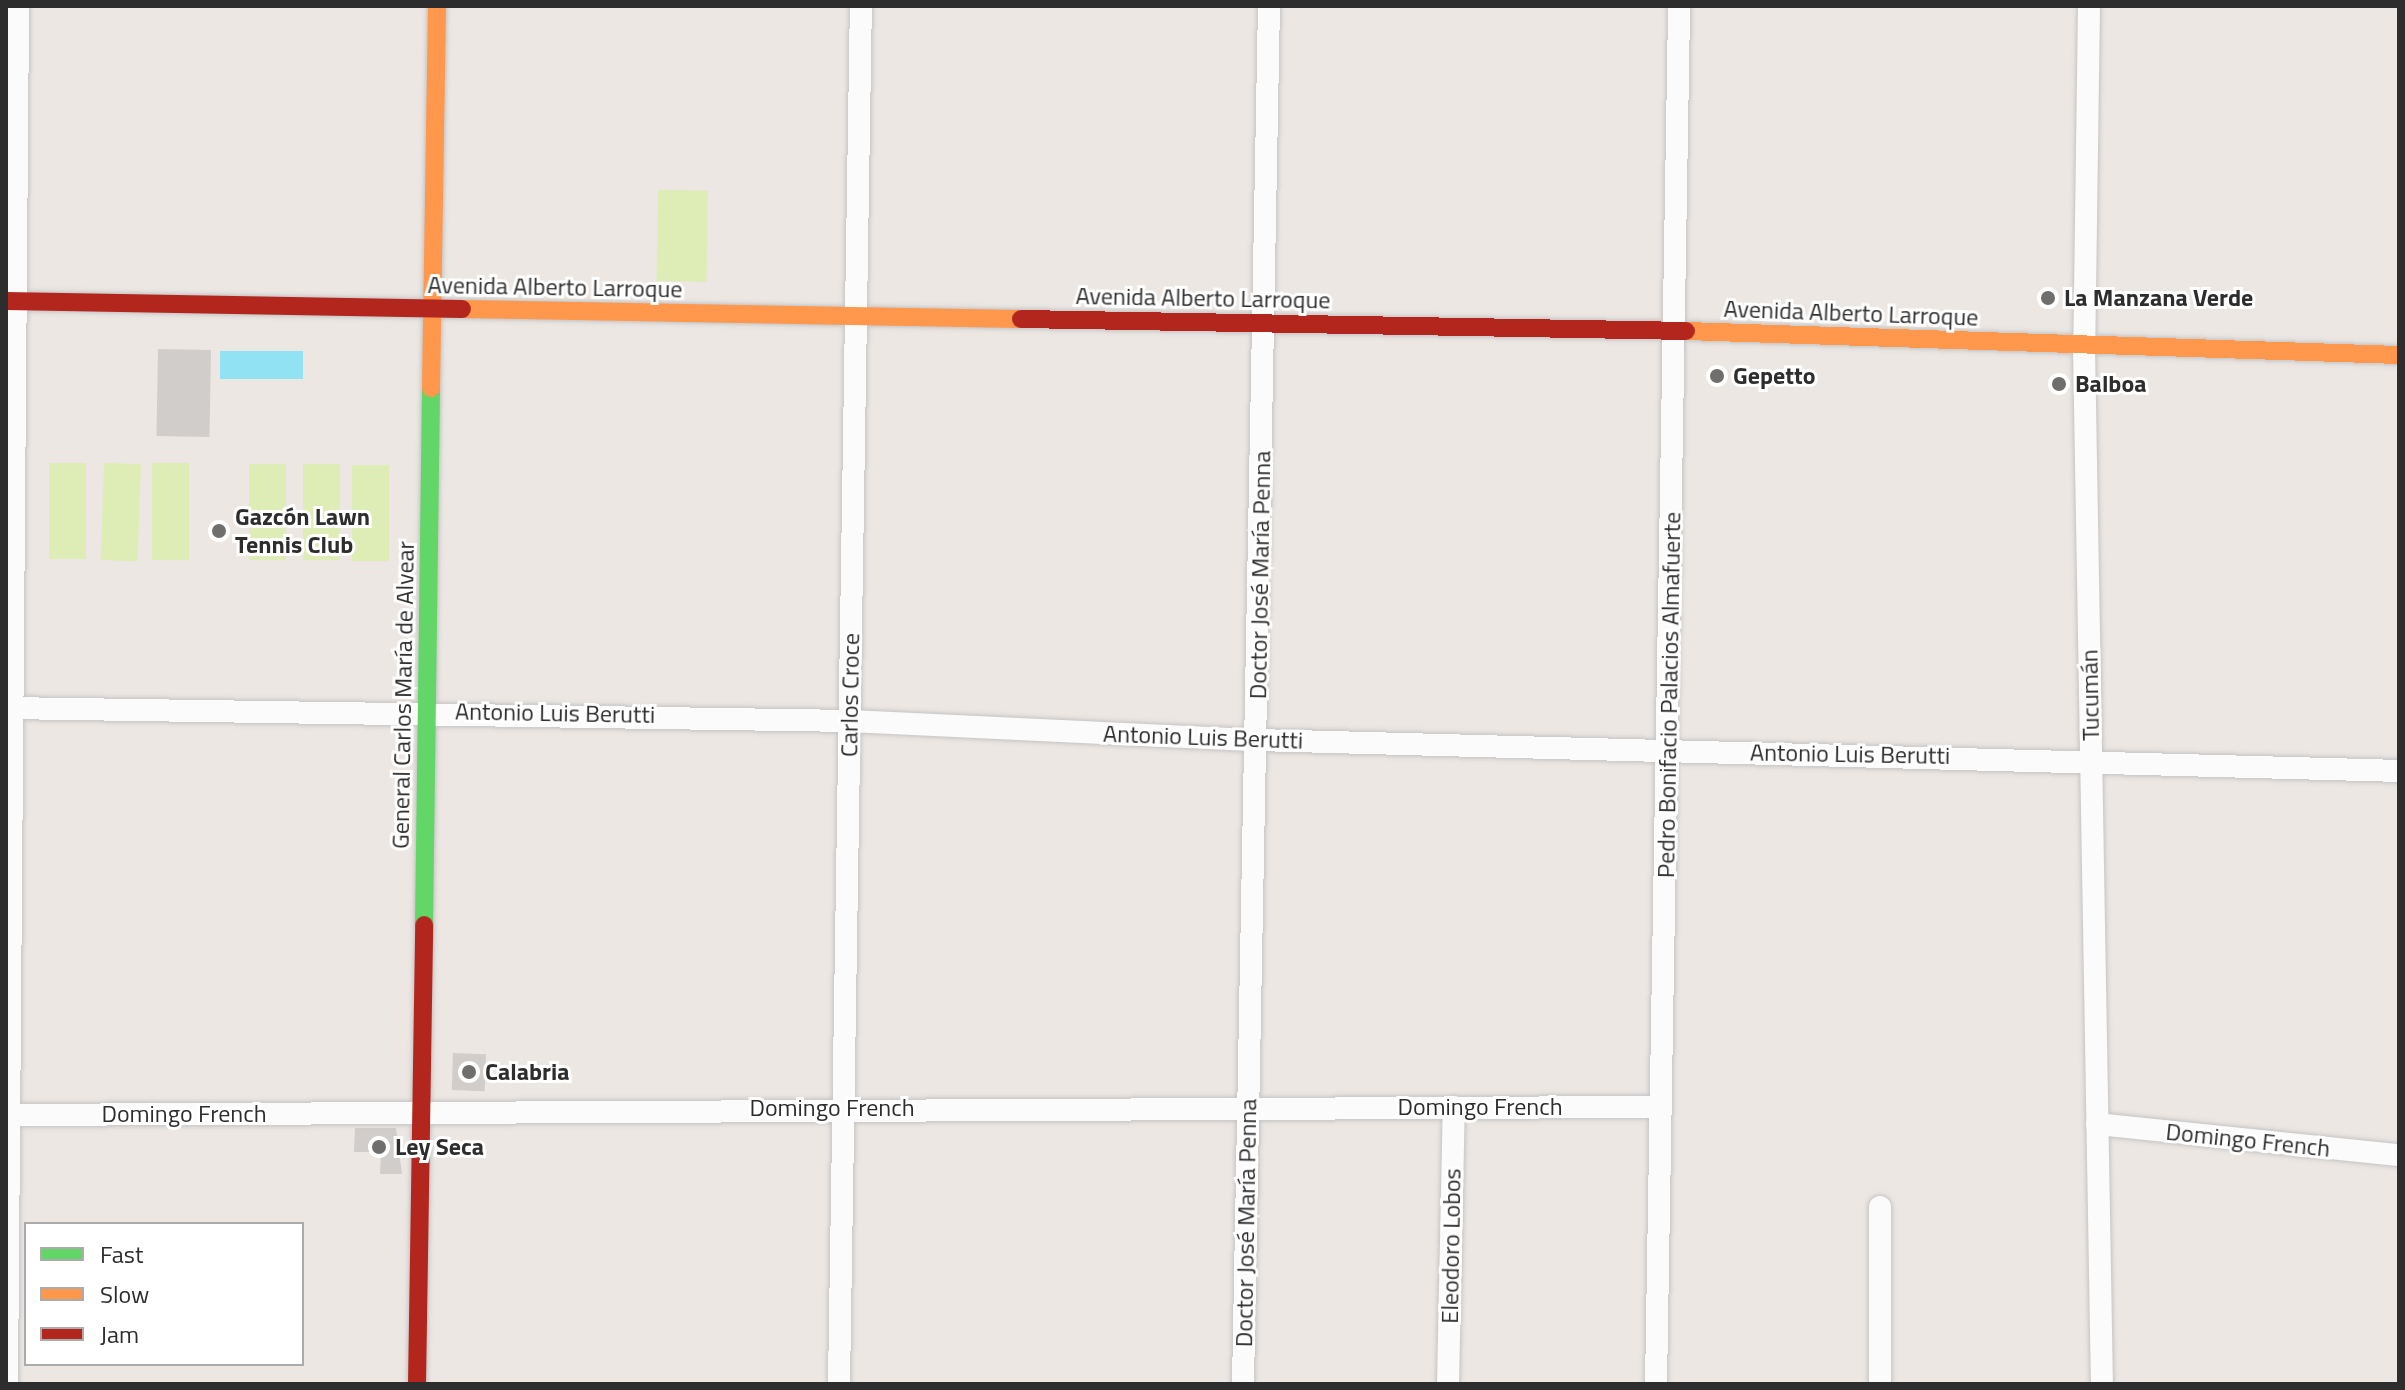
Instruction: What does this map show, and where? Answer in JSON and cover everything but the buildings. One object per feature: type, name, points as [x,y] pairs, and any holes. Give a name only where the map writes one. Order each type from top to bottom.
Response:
[{"type":"main road","name":"General Carlos María de Alvear","points":[[417,1384],[437,6]]},
{"type":"main road","name":"Avenida Alberto Larroque","points":[[9,301],[1676,331],[2399,355]]},
{"type":"street","points":[[7,1384],[10,1115],[7,708],[9,301],[18,6]]},
{"type":"street","name":"Carlos Croce","points":[[839,1384],[861,6]]},
{"type":"street","name":"Doctor José María Penna","points":[[1243,1384],[1266,324],[1269,6]]},
{"type":"street","name":"Pedro Bonifacio Palacios Almafuerte","points":[[1656,1384],[1658,1107],[1669,750],[1679,6]]},
{"type":"street","name":"Tucumán","points":[[2089,6],[2084,346],[2102,1384]]},
{"type":"street","name":"Antonio Luis Berutti","points":[[7,708],[427,710],[850,721],[1256,740],[2091,759],[2399,771]]},
{"type":"street","name":"Eleodoro Lobos","points":[[1448,1384],[1454,1107]]},
{"type":"street","name":"Domingo French","points":[[10,1115],[842,1108],[1658,1107]]},
{"type":"street","name":"Domingo French","points":[[2097,1124],[2399,1155]]},
{"type":"street","points":[[1880,1207],[1880,1384]]},
{"type":"green space","points":[[658,190],[708,191],[706,282],[656,281]]},
{"type":"green space","points":[[49,463],[86,463],[86,559],[49,559]]},
{"type":"green space","points":[[104,463],[141,464],[138,561],[101,560]]},
{"type":"green space","points":[[152,463],[189,463],[189,560],[152,560]]},
{"type":"green space","points":[[249,464],[286,464],[286,560],[249,560]]},
{"type":"green space","points":[[303,464],[340,464],[340,560],[303,560]]},
{"type":"green space","points":[[352,465],[389,465],[389,561],[352,561]]},
{"type":"water","points":[[220,351],[303,351],[303,379],[220,379]]},
{"type":"traffic: fast","points":[[424,925],[431,388]]},
{"type":"traffic: slow","points":[[431,388],[437,6]]},
{"type":"traffic: slow","points":[[462,309],[1021,319]]},
{"type":"traffic: slow","points":[[1686,331],[2399,355]]},
{"type":"traffic: jam","points":[[6,301],[462,309]]},
{"type":"traffic: jam","points":[[1021,319],[1686,331]]},
{"type":"traffic: jam","points":[[417,1384],[424,925]]},
{"type":"place","name":"La Manzana Verde","points":[[2048,298]]},
{"type":"place","name":"Gepetto","points":[[1717,376]]},
{"type":"place","name":"Balboa","points":[[2059,384]]},
{"type":"place","name":"Gazcón Lawn Tennis Club","points":[[219,531]]},
{"type":"place","name":"Calabria","points":[[469,1072]]},
{"type":"place","name":"Ley Seca","points":[[379,1147]]}]
